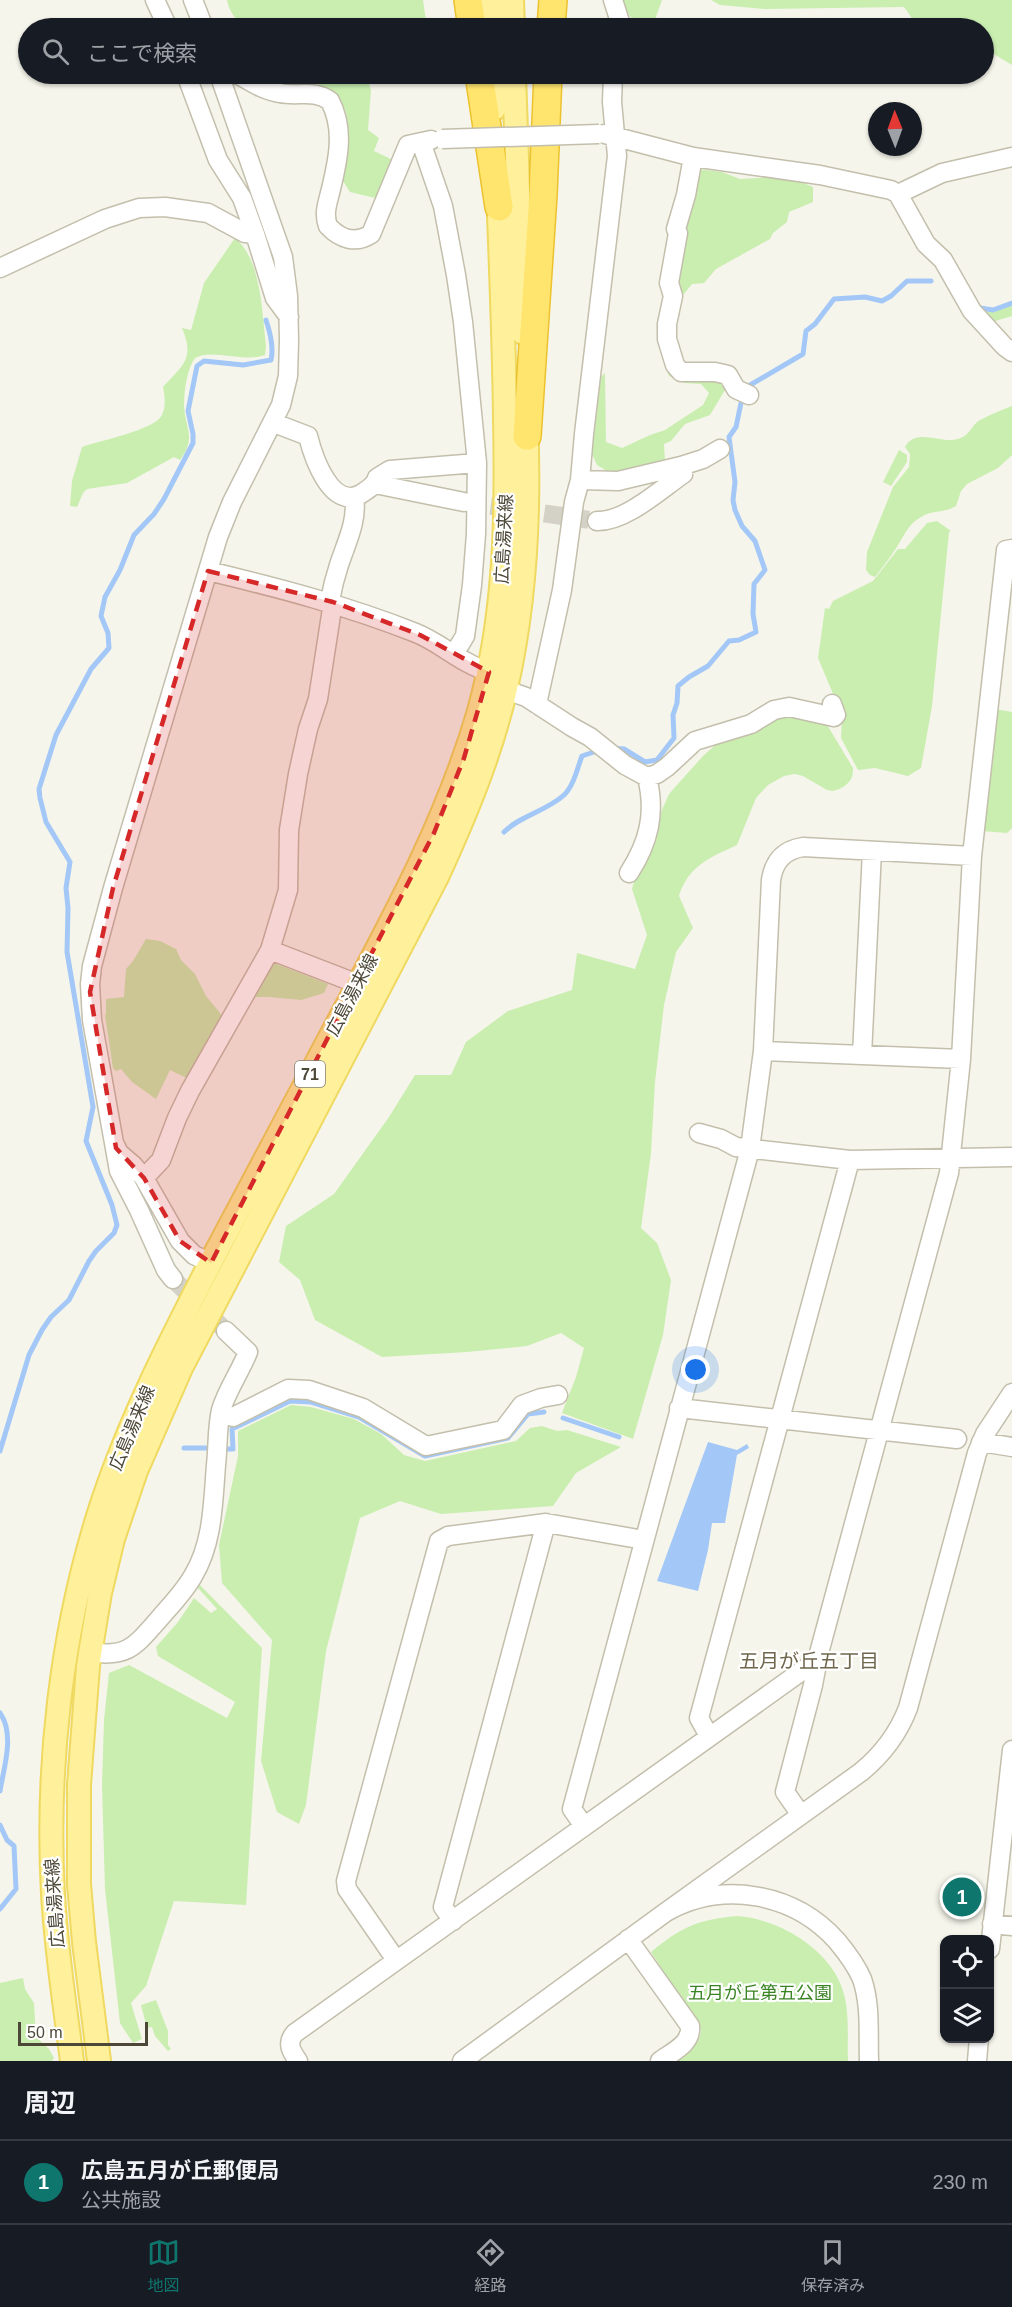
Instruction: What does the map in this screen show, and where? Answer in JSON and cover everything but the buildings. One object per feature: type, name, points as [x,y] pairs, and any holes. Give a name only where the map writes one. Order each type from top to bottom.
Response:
[{"type":"highway","points":[[468,0],[471,18]]},
{"type":"highway","points":[[552,18],[554,0]]},
{"type":"highway","points":[[481,84],[499,207]]},
{"type":"highway","points":[[527,436],[543,195],[548,84]]},
{"type":"main road","points":[[491,0],[492,18]]},
{"type":"main road","points":[[512,0],[513,18]]},
{"type":"main road","name":"広島湯来線","points":[[72,2061],[53,1899],[52,1847],[57,1734],[69,1635],[88,1550],[120,1456],[166,1350],[402,900],[438,824],[464,758],[489,672],[502,584],[507,507],[493,84]]},
{"type":"main road","name":"広島湯来線","points":[[99,2061],[78,1875],[79,1785],[90,1652],[100,1593],[113,1539],[136,1471],[205,1318],[437,877],[482,770],[506,690],[518,627],[525,564],[527,436],[514,84]]},
{"type":"street","points":[[155,0],[163,18]]},
{"type":"street","points":[[194,0],[200,18]]},
{"type":"street","points":[[613,0],[619,18]]},
{"type":"street","points":[[190,84],[218,160],[242,198],[275,298],[288,317]]},
{"type":"street","points":[[173,1279],[166,1270],[140,1210],[121,1177],[91,1011],[90,992],[92,966],[126,843],[208,571],[232,502],[274,423],[288,376],[288,317],[283,257],[222,84]]},
{"type":"street","points":[[257,84],[273,92],[315,94],[330,101],[337,118],[339,134],[336,164],[325,215],[328,226],[344,238],[360,239],[374,231],[408,145],[442,139],[607,135],[693,157],[843,179],[882,187],[898,194],[926,244],[943,260],[972,311],[1012,352]]},
{"type":"street","points":[[537,705],[560,601],[574,502],[580,480],[617,156],[607,135],[612,84]]},
{"type":"street","points":[[420,142],[443,206],[456,275],[463,321],[477,462],[472,585],[465,636],[454,654]]},
{"type":"street","points":[[693,157],[687,195],[676,229],[678,233],[669,283],[673,296],[667,324],[669,351],[681,372],[715,372],[728,375],[736,389],[749,395]]},
{"type":"street","points":[[898,194],[942,172],[1012,157]]},
{"type":"street","points":[[0,268],[105,219],[139,208],[165,207],[208,213],[245,232],[255,234]]},
{"type":"street","points":[[274,423],[305,433],[328,483],[344,496],[354,497],[375,484],[377,478],[390,470],[477,462]]},
{"type":"street","points":[[580,480],[618,481],[681,466],[703,459],[720,449]]},
{"type":"street","points":[[597,521],[609,520],[622,515],[683,474],[681,466]]},
{"type":"street","points":[[375,484],[464,502]]},
{"type":"street","points":[[144,1178],[158,1165],[190,1091],[270,950],[288,890],[288,845],[296,785],[308,729],[318,699],[331,602],[339,564],[356,510],[354,497]]},
{"type":"street","points":[[801,1815],[785,1792],[949,1173],[961,1059],[972,856],[1006,550],[1012,549]]},
{"type":"street","points":[[208,571],[331,602],[420,635],[471,665],[489,672]]},
{"type":"street","points":[[994,649],[1012,651]]},
{"type":"street","points":[[506,690],[526,697],[604,748],[625,765],[647,777],[667,767],[695,741],[751,724],[774,710],[784,707],[834,717],[836,715],[832,704]]},
{"type":"street","points":[[629,873],[638,858],[650,827],[651,792],[647,777]]},
{"type":"street","points":[[584,1826],[572,1809],[750,1149],[763,1051],[771,880],[775,864],[782,855],[797,848],[972,856]]},
{"type":"street","points":[[862,1055],[872,851]]},
{"type":"street","points":[[270,950],[358,984]]},
{"type":"street","points":[[763,1051],[961,1059]]},
{"type":"street","points":[[699,1133],[722,1139],[736,1147],[850,1160],[1012,1157]]},
{"type":"street","points":[[113,1138],[119,1153],[144,1178],[180,1241],[194,1255],[211,1263]]},
{"type":"street","points":[[709,1736],[699,1718],[850,1160]]},
{"type":"street","points":[[90,1652],[111,1655],[132,1647],[180,1595],[203,1556],[210,1534],[221,1413],[248,1352],[226,1331]]},
{"type":"street","points":[[221,1413],[233,1417],[288,1389],[309,1390],[363,1408],[426,1446],[503,1430],[522,1405],[558,1395]]},
{"type":"street","points":[[462,2061],[801,1815],[871,1763],[889,1744],[903,1721],[915,1685],[981,1442],[1012,1393]]},
{"type":"street","points":[[679,1408],[957,1439]]},
{"type":"street","points":[[981,1442],[1012,1447]]},
{"type":"street","points":[[396,1960],[347,1889],[346,1881],[441,1538],[546,1523],[644,1540]]},
{"type":"street","points":[[453,1920],[443,1907],[546,1523]]},
{"type":"street","points":[[298,2061],[290,2050],[290,2040],[295,2033],[806,1668],[816,1669]]},
{"type":"street","points":[[991,1935],[1012,1750]]},
{"type":"street","points":[[719,1874],[720,1895]]},
{"type":"street","points":[[666,1912],[700,1898],[749,1895],[782,1903],[815,1921],[837,1942],[854,1964],[865,1991],[869,2061]]},
{"type":"street","points":[[992,1924],[1012,1926]]},
{"type":"street","points":[[628,1940],[690,2026],[688,2040],[660,2061]]},
{"type":"street","points":[[977,2061],[979,2043]]},
{"type":"highlighted area","points":[[208,571],[333,602],[420,635],[489,672],[464,758],[434,833],[211,1263],[202,1259],[180,1241],[144,1178],[116,1148],[90,992],[113,888]]},
{"type":"green space","points":[[227,0],[423,0],[426,18],[236,18]]},
{"type":"green space","points":[[622,0],[662,0],[656,18],[632,18]]},
{"type":"green space","points":[[711,0],[1012,0],[1012,65],[994,54],[994,18],[912,18],[904,7],[765,9],[720,5]]},
{"type":"green space","points":[[319,84],[369,84],[371,91],[368,130],[379,138],[374,151],[395,161],[379,199],[350,192],[339,175],[347,124],[343,105],[337,97]]},
{"type":"green space","points":[[698,169],[722,172],[740,179],[775,177],[801,180],[813,187],[813,202],[789,212],[787,222],[773,233],[770,239],[716,269],[704,283],[692,284],[684,294],[677,294],[673,280]]},
{"type":"green space","points":[[235,238],[244,248],[256,273],[262,304],[265,355],[247,357],[210,354],[195,358],[188,374],[184,405],[189,439],[180,460],[174,457],[127,483],[87,489],[77,507],[70,506],[72,481],[82,447],[138,430],[162,415],[165,401],[163,387],[181,367],[187,354],[186,339],[182,328],[191,330],[204,283]]},
{"type":"green space","points":[[1012,305],[1012,316],[989,323],[983,314],[985,311],[993,312]]},
{"type":"green space","points":[[662,348],[672,371],[716,375],[726,386],[725,390],[710,415],[685,424],[671,441],[664,444],[665,462],[645,468],[610,473],[597,465],[592,454],[601,377],[605,373],[606,442],[622,448],[665,430],[703,405],[709,393],[701,384],[684,383],[669,376],[662,357]]},
{"type":"green space","points":[[1012,406],[1012,455],[998,468],[967,484],[961,491],[956,506],[916,520],[875,577],[870,575],[866,570],[867,552],[893,487],[909,467],[910,454],[905,447],[909,442],[920,437],[958,439],[989,415]]},
{"type":"green space","points":[[899,450],[907,455],[907,462],[891,486],[883,482]]},
{"type":"green space","points":[[937,521],[951,531],[949,532],[932,706],[921,768],[908,776],[875,768],[858,770],[841,738],[842,715],[818,658],[825,608],[829,609],[833,601],[873,581],[898,549],[905,549],[927,523]]},
{"type":"green space","points":[[995,709],[1012,712],[1012,828],[1007,833],[982,831]]},
{"type":"green space","points":[[782,714],[826,723],[853,768],[853,773],[848,783],[833,791],[795,774],[784,776],[768,785],[756,798],[737,845],[710,858],[694,870],[679,896],[693,928],[676,952],[664,1005],[655,1082],[651,1153],[641,1228],[657,1243],[671,1280],[663,1335],[633,1439],[562,1413],[584,1348],[561,1333],[527,1346],[382,1357],[315,1320],[300,1280],[279,1262],[286,1226],[334,1194],[389,1117],[415,1075],[451,1075],[466,1042],[508,1011],[572,990],[577,953],[635,969],[647,935],[632,889],[637,871],[656,841],[661,812],[669,794],[703,756],[721,740]]},
{"type":"green space","points":[[146,939],[160,941],[176,949],[181,960],[195,974],[206,996],[225,1019],[193,1081],[170,1070],[156,1099],[132,1082],[121,1069],[116,1071],[113,1068],[105,1015],[106,999],[124,997],[126,969]]},
{"type":"green space","points":[[274,963],[328,984],[324,993],[301,1000],[249,997],[269,964]]},
{"type":"green space","points":[[291,1405],[311,1407],[354,1419],[381,1434],[404,1455],[425,1461],[516,1441],[530,1428],[542,1426],[557,1431],[567,1430],[621,1447],[576,1473],[553,1506],[441,1514],[400,1501],[360,1518],[326,1651],[306,1805],[299,1824],[277,1812],[261,1761],[272,1640],[222,1583],[219,1545],[238,1456],[238,1431]]},
{"type":"green space","points":[[199,1584],[262,1648],[246,1905],[174,1901],[146,1986],[131,2003],[142,2039],[133,2043],[120,2023],[105,1889],[102,1786],[104,1720],[109,1673],[129,1665],[227,1718],[235,1702],[158,1656],[156,1647],[178,1622],[194,1598],[211,1613],[217,1609],[197,1587]]},
{"type":"green space","name":"五月が丘第五公園","points":[[738,1916],[754,1918],[786,1930],[801,1939],[827,1962],[837,1976],[845,1999],[848,2061],[672,2061],[695,2044],[701,2029],[651,1952],[681,1930],[712,1919]]},
{"type":"green space","points":[[23,1978],[25,1989],[34,2003],[36,2037],[49,2049],[54,2058],[52,2061],[0,2061],[0,1983]]},
{"type":"green space","points":[[156,2000],[168,2031],[168,2045],[171,2049],[168,2051],[155,2036],[152,2027],[147,2028],[141,2005]]},
{"type":"water","points":[[708,1442],[737,1450],[747,1444],[749,1448],[737,1455],[725,1523],[712,1523],[698,1591],[657,1581]]},
{"type":"waterway","points":[[745,388],[803,354],[806,331],[815,324],[834,299],[865,297],[882,301],[907,281],[931,281]]},
{"type":"waterway","points":[[980,308],[993,310],[1012,303]]},
{"type":"waterway","points":[[0,1451],[29,1355],[42,1330],[51,1317],[69,1300],[89,1261],[114,1233],[117,1225],[112,1205],[86,1141],[93,1107],[67,952],[66,888],[70,862],[46,822],[39,789],[56,735],[91,669],[109,648],[108,633],[101,616],[105,597],[120,570],[134,535],[154,514],[164,499],[193,443],[188,411],[197,366],[204,361],[243,365],[271,360],[272,345],[266,320]]},
{"type":"waterway","points":[[612,748],[624,749],[645,762],[657,760],[674,738],[673,715],[677,703],[678,686],[708,666],[729,641],[739,640],[756,632],[753,614],[754,584],[765,570],[755,541],[742,526],[733,500],[735,482],[729,437],[736,427],[741,403]]},
{"type":"waterway","points":[[504,832],[518,821],[550,805],[564,795],[573,782],[582,756],[600,750]]},
{"type":"waterway","points":[[228,1449],[233,1449],[232,1429],[290,1401],[311,1402],[359,1417],[425,1456],[508,1438],[528,1414],[544,1412]]},
{"type":"waterway","points":[[563,1418],[619,1437]]},
{"type":"waterway","points":[[184,1448],[206,1448]]},
{"type":"waterway","points":[[0,1713],[8,1741],[0,1791]]},
{"type":"waterway","points":[[0,1825],[7,1840],[14,1846],[16,1889],[0,1909]]},
{"type":"tunnel","points":[[464,502],[597,521]]},
{"type":"tunnel","points":[[173,1279],[226,1331]]},
{"type":"place","name":"広島五月が丘郵便局","points":[[962,1897]]},
{"type":"district","name":"五月が丘五丁目","points":[[809,1661]]}]
